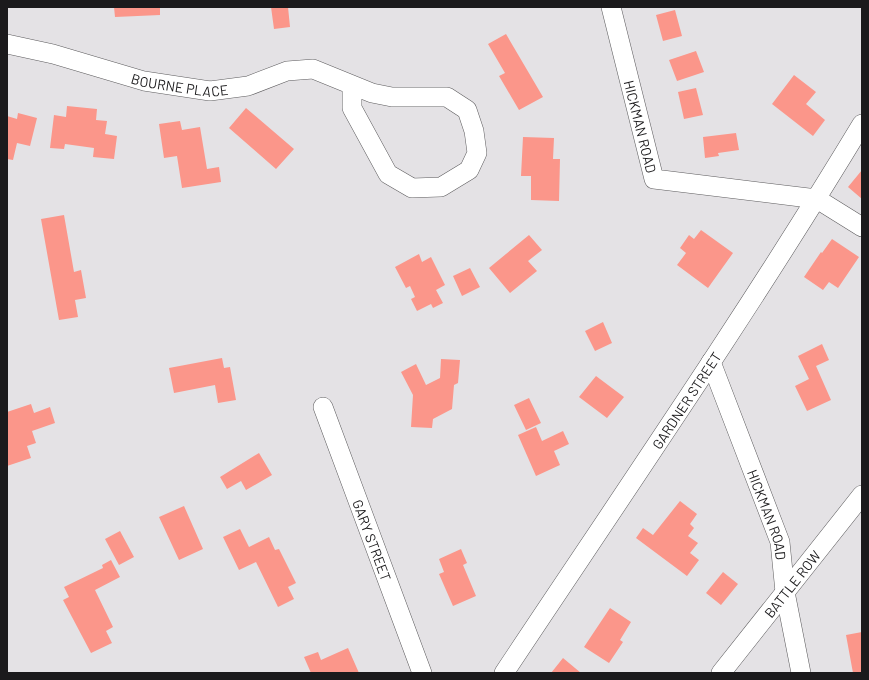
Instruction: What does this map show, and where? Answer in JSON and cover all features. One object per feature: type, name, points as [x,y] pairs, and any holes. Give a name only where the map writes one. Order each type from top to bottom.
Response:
[{"type":"street","name":"HICKMAN ROAD","points":[[611,7],[654,179],[817,199]]},
{"type":"street","name":"BOURNE PLACE","points":[[7,44],[54,54],[144,81],[210,91],[248,86],[287,71],[314,69],[372,93],[392,97],[447,97],[467,110],[474,131],[477,152],[469,170],[441,186],[412,188],[388,174],[352,108],[352,85]]},
{"type":"street","name":"GARDNER STREET","points":[[504,673],[817,199],[862,124]]},
{"type":"street","points":[[817,199],[862,227]]},
{"type":"street","name":"HICKMAN ROAD","points":[[710,362],[780,542],[785,592],[801,673]]},
{"type":"street","name":"GARY STREET","points":[[323,407],[422,673]]},
{"type":"street","name":"BATTLE ROW","points":[[721,673],[862,495]]},
{"type":"building","points":[[114,7],[160,7],[160,15],[115,17]]},
{"type":"building","points":[[271,7],[288,7],[290,27],[274,29]]},
{"type":"building","points":[[675,10],[682,36],[663,41],[656,15]]},
{"type":"building","points":[[506,34],[543,97],[519,110],[499,76],[505,73],[488,44]]},
{"type":"building","points":[[696,51],[704,72],[677,81],[669,60]]},
{"type":"building","points":[[794,75],[816,92],[806,104],[825,120],[813,136],[772,104]]},
{"type":"building","points":[[696,88],[703,115],[684,119],[678,92]]},
{"type":"building","points":[[67,106],[97,109],[96,120],[107,121],[105,134],[117,136],[114,159],[93,157],[94,148],[65,144],[64,149],[50,148],[54,115],[66,117]]},
{"type":"building","points":[[246,108],[294,149],[276,169],[229,128]]},
{"type":"building","points":[[18,113],[37,118],[30,146],[17,143],[13,160],[7,159],[7,116],[17,119]]},
{"type":"building","points":[[180,121],[182,130],[200,127],[207,169],[219,167],[221,182],[182,188],[177,156],[164,158],[159,124]]},
{"type":"building","points":[[736,133],[739,150],[718,153],[719,156],[705,158],[703,137]]},
{"type":"building","points":[[523,137],[554,138],[553,159],[560,159],[559,201],[531,200],[531,176],[521,176]]},
{"type":"building","points":[[862,170],[862,199],[848,187]]},
{"type":"building","points":[[64,215],[74,272],[81,270],[86,298],[75,300],[78,317],[59,320],[41,219]]},
{"type":"building","points":[[701,230],[733,253],[708,288],[677,265],[686,253],[680,248],[689,235],[694,239]]},
{"type":"building","points":[[529,235],[542,250],[528,261],[537,271],[510,293],[489,268]]},
{"type":"building","points":[[832,239],[859,257],[838,288],[829,282],[823,290],[804,277]]},
{"type":"building","points":[[419,254],[422,262],[431,257],[445,285],[436,290],[443,303],[433,308],[431,304],[417,311],[411,299],[415,297],[410,286],[406,288],[395,267]]},
{"type":"building","points":[[470,268],[480,287],[462,296],[453,276]]},
{"type":"building","points":[[603,322],[612,343],[595,351],[585,331]]},
{"type":"building","points":[[822,344],[829,360],[816,366],[831,400],[807,411],[795,386],[809,379],[798,356]]},
{"type":"building","points":[[222,358],[224,368],[230,367],[236,400],[218,403],[215,385],[174,393],[169,368]]},
{"type":"building","points":[[441,359],[460,360],[458,383],[454,385],[452,409],[433,419],[432,428],[411,427],[413,395],[401,372],[416,364],[426,385],[440,378]]},
{"type":"building","points":[[596,376],[624,397],[607,418],[579,397]]},
{"type":"building","points":[[529,398],[541,423],[526,430],[514,405]]},
{"type":"building","points":[[31,404],[34,413],[50,407],[55,423],[32,431],[36,443],[27,446],[31,458],[7,466],[7,412]]},
{"type":"building","points":[[536,427],[542,441],[563,431],[569,444],[554,451],[560,465],[536,476],[518,435]]},
{"type":"building","points":[[259,453],[272,475],[246,490],[241,481],[227,489],[220,477]]},
{"type":"building","points":[[680,501],[697,514],[690,524],[694,528],[688,536],[698,543],[690,553],[699,560],[687,576],[636,538],[643,528],[653,535]]},
{"type":"building","points":[[184,506],[203,549],[179,560],[159,517]]},
{"type":"building","points":[[240,529],[249,547],[269,537],[275,550],[279,549],[296,583],[288,587],[294,599],[278,607],[256,562],[239,570],[223,537]]},
{"type":"building","points":[[120,531],[134,557],[119,565],[105,539]]},
{"type":"building","points":[[461,549],[467,563],[463,565],[476,596],[453,606],[439,574],[444,572],[439,559]]},
{"type":"building","points":[[111,560],[120,577],[95,590],[113,627],[106,631],[112,643],[91,653],[63,600],[69,597],[64,587],[103,568],[102,565]]},
{"type":"building","points":[[723,572],[738,584],[721,605],[706,593]]},
{"type":"building","points":[[610,608],[631,622],[620,640],[623,642],[609,663],[584,647]]},
{"type":"building","points":[[862,632],[862,672],[853,673],[846,635]]},
{"type":"building","points":[[348,648],[359,673],[311,673],[304,657],[318,652],[321,660]]},
{"type":"building","points":[[563,658],[581,673],[551,673]]}]
